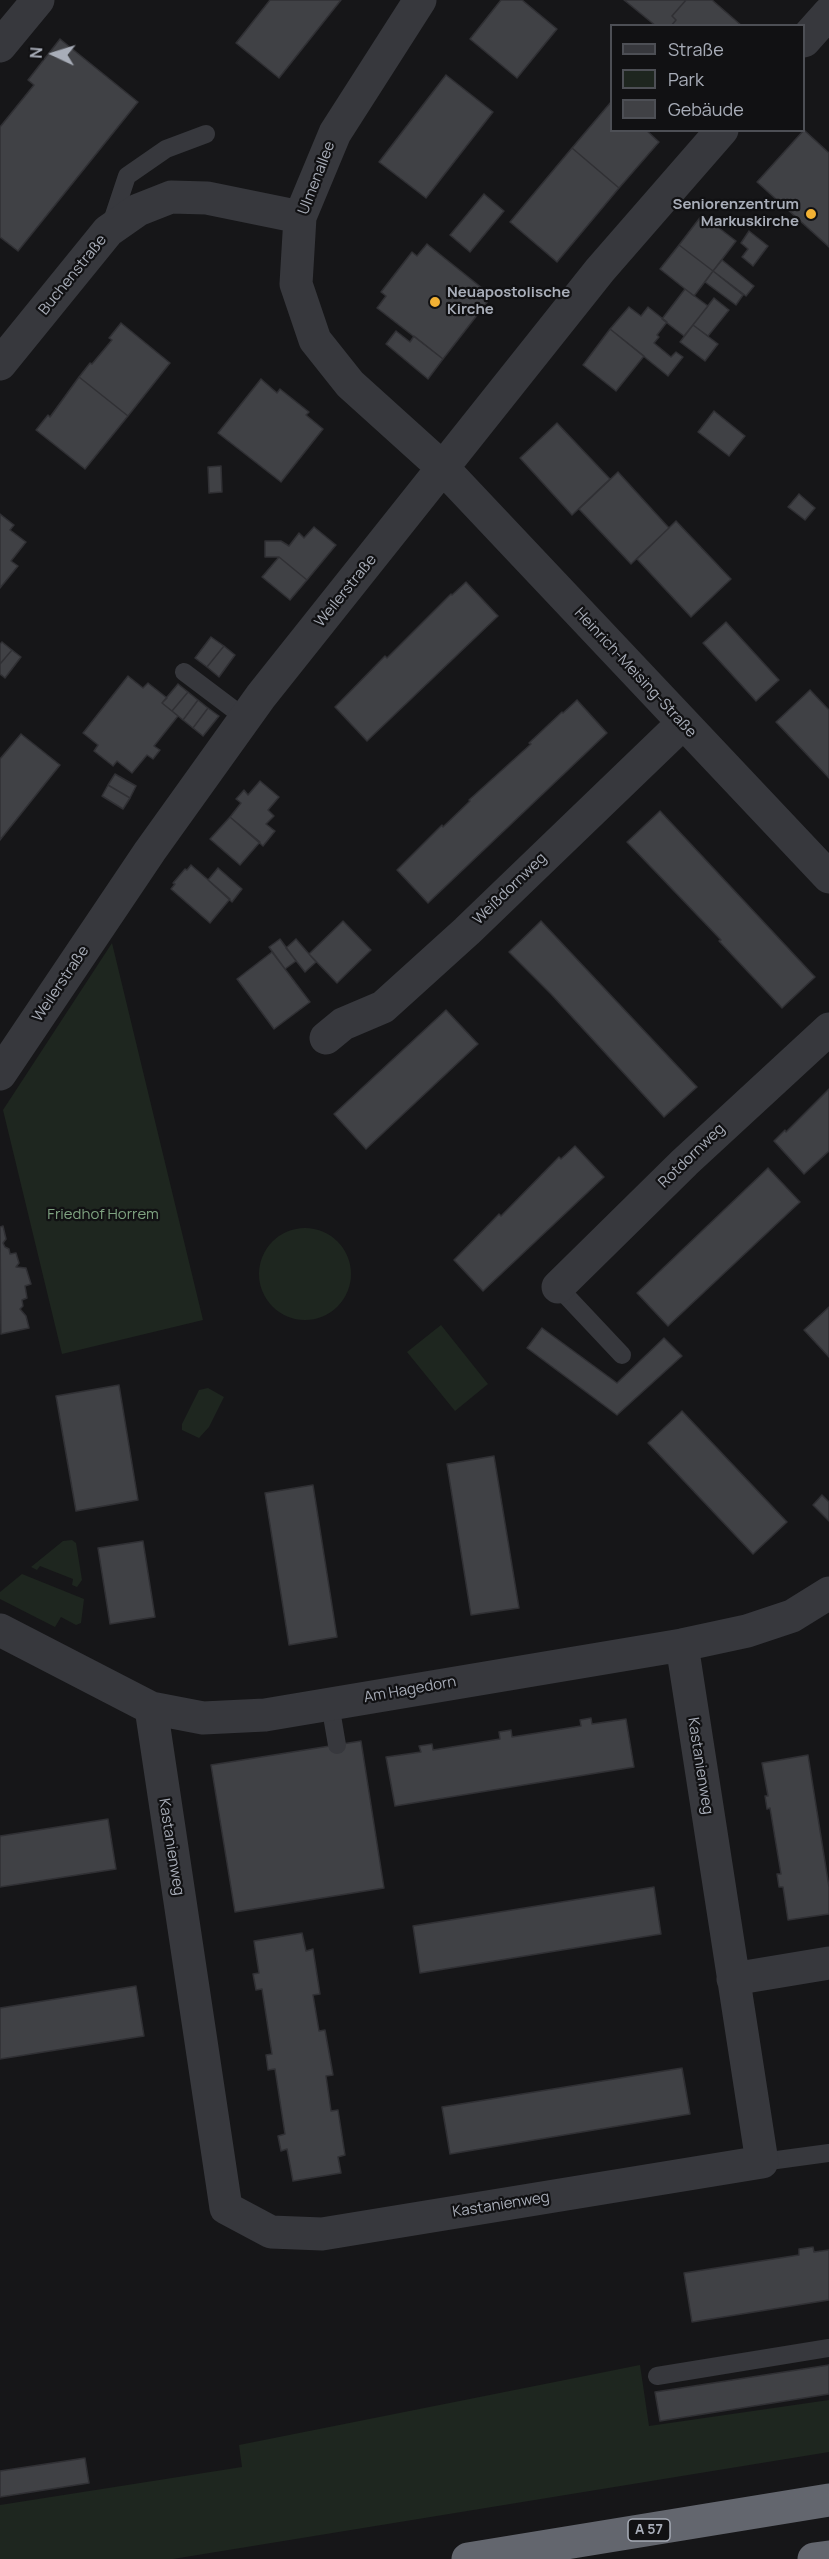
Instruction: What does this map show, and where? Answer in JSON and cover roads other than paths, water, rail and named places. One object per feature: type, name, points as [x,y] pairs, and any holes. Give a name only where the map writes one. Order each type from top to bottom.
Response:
[{"type":"highway","name":"A 57","points":[[468,2559],[829,2500]]},
{"type":"highway","points":[[814,2559],[829,2557]]},
{"type":"street","points":[[0,46],[38,0]]},
{"type":"street","name":"Ulmenallee","points":[[420,0],[335,133],[300,218],[296,284],[315,340],[350,384],[443,468]]},
{"type":"street","points":[[805,40],[829,13]]},
{"type":"street","name":"Weilerstraße","points":[[0,1074],[140,866],[245,718],[600,270],[720,132]]},
{"type":"street","name":"Buchenstraße","points":[[6,343],[108,231],[138,210],[171,197],[207,198],[300,218]]},
{"type":"street","name":"Heinrich-Meising-Straße","points":[[443,468],[682,724],[829,877]]},
{"type":"street","name":"Weißdornweg","points":[[326,1038],[343,1024],[383,1007],[467,931],[682,724]]},
{"type":"street","name":"Rotdornweg","points":[[558,1287],[685,1162],[829,1029]]},
{"type":"street","name":"Am Hagedorn","points":[[0,1630],[151,1708],[203,1718],[265,1715],[682,1645],[747,1631],[792,1616],[829,1593]]},
{"type":"street","name":"Kastanienweg","points":[[151,1708],[226,2208],[271,2232],[322,2234],[762,2162],[682,1645]]},
{"type":"street","points":[[733,1979],[829,1963]]},
{"type":"lane","points":[[108,231],[127,176],[166,148],[206,134]]},
{"type":"lane","points":[[184,672],[245,718]]},
{"type":"lane","points":[[558,1287],[622,1355]]},
{"type":"lane","points":[[330,1704],[337,1744]]},
{"type":"lane","points":[[762,2162],[829,2153]]},
{"type":"lane","points":[[657,2376],[829,2348]]},
{"type":"place","name":"Seniorenzentrum Markuskirche","points":[[811,214]]},
{"type":"place","name":"Neuapostolische Kirche","points":[[435,302]]},
{"type":"park label","name":"Friedhof Horrem","points":[[103,1215]]}]
